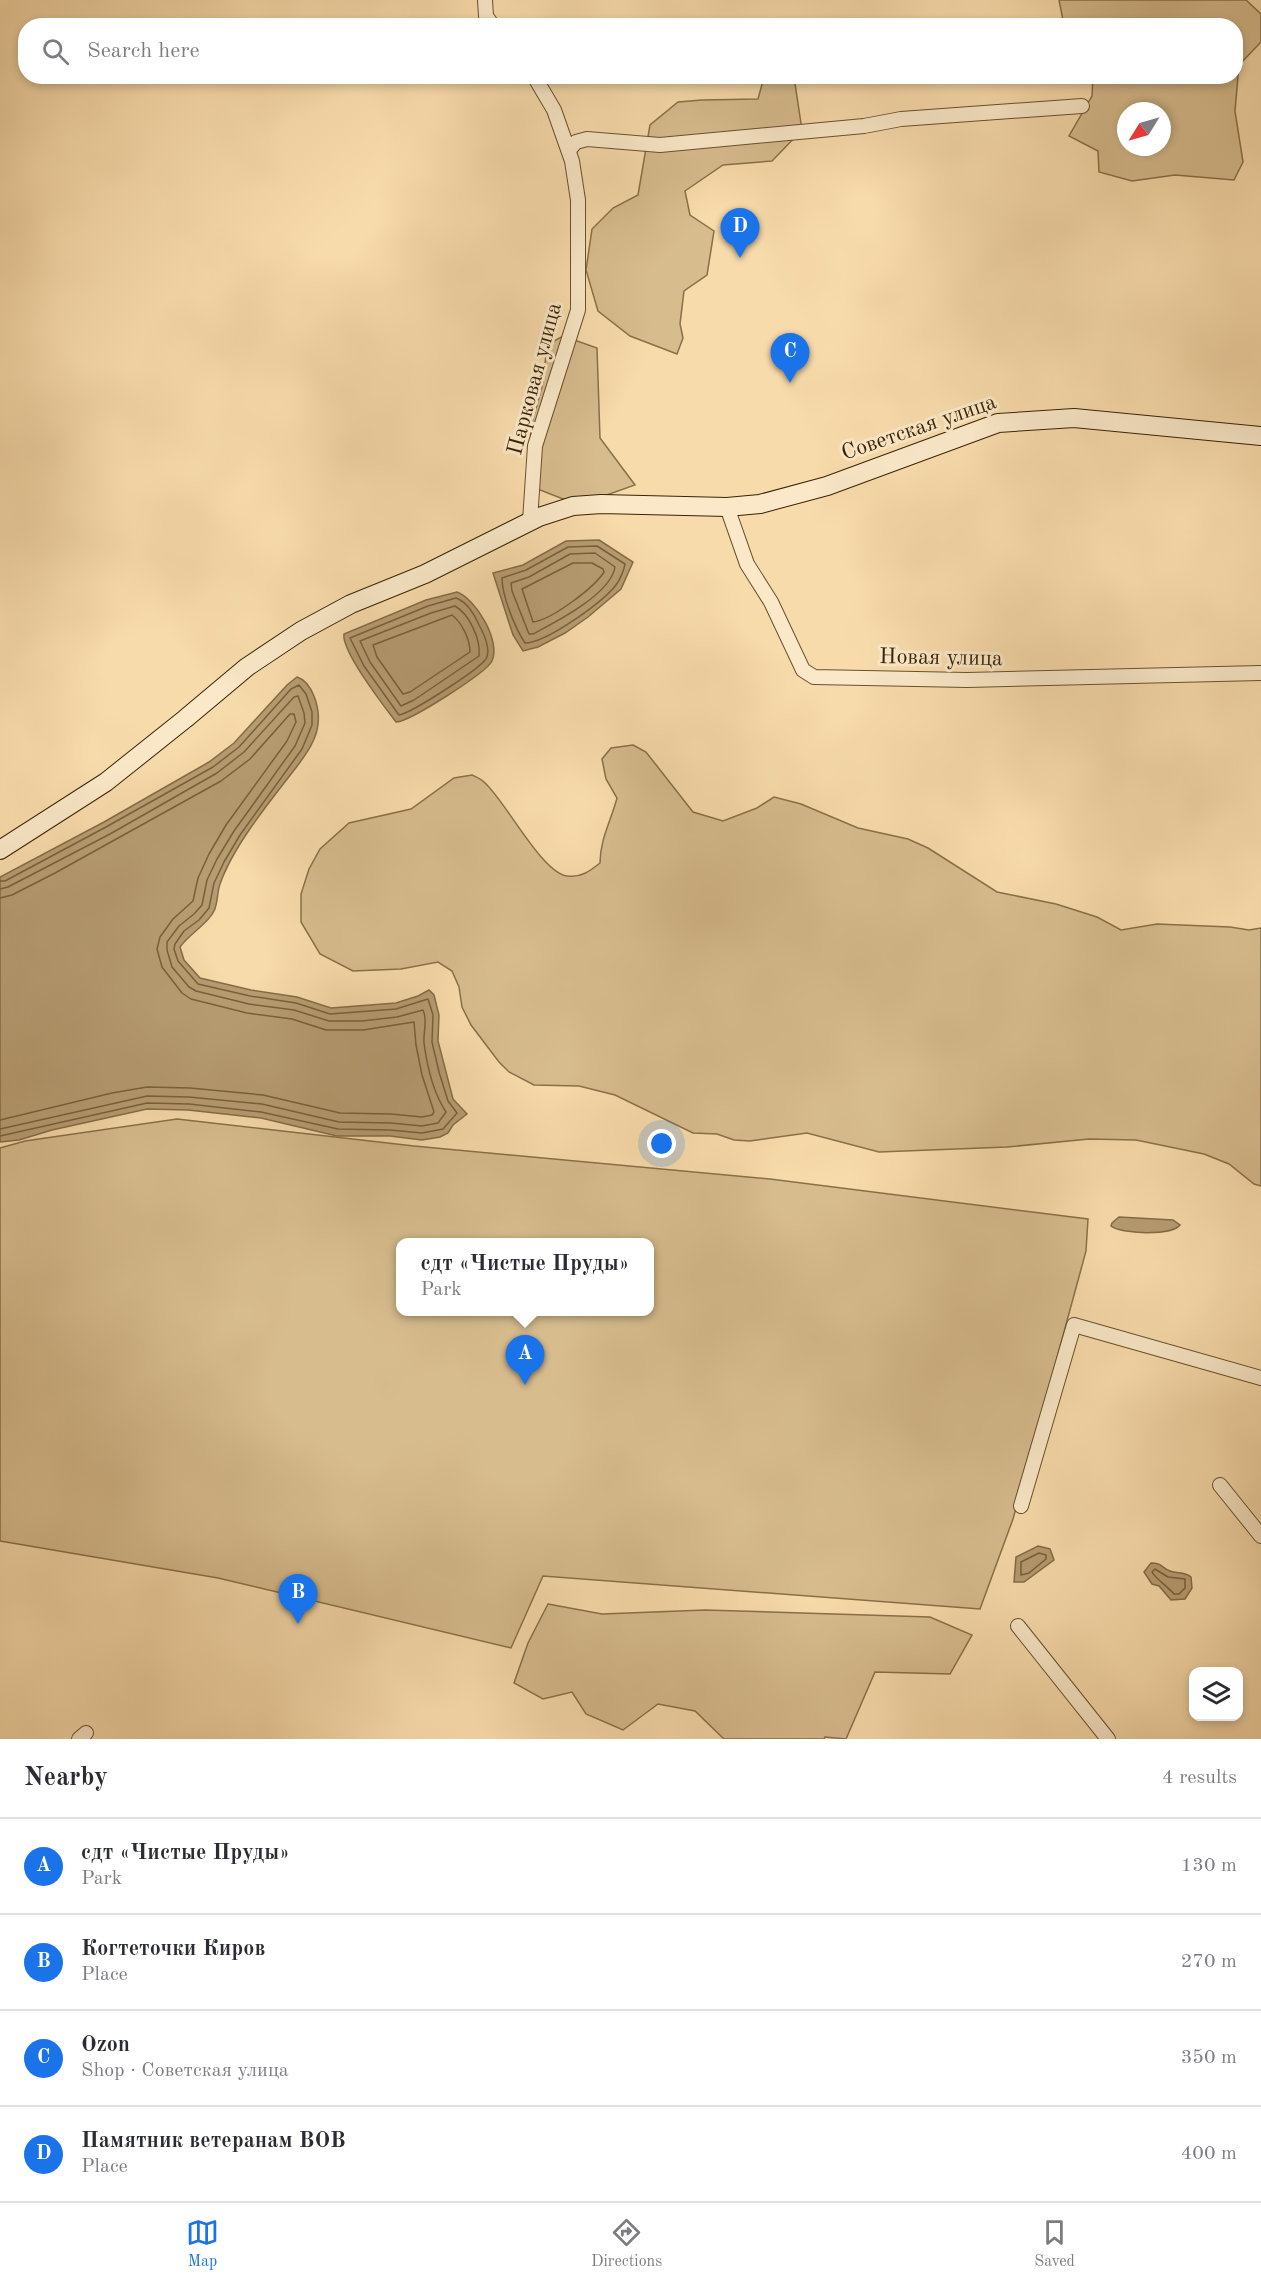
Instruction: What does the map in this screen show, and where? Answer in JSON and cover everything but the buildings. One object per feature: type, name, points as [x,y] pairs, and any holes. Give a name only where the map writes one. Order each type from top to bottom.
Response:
[{"type":"main road","name":"Советская улица","points":[[0,850],[106,782],[247,667],[301,632],[351,604],[425,574],[531,521],[573,506],[602,504],[727,507],[760,504],[826,486],[998,423],[1074,418],[1261,436]]},
{"type":"street","points":[[485,0],[488,18]]},
{"type":"street","name":"Парковая улица","points":[[531,521],[535,446],[578,310],[578,200],[568,150],[554,110],[539,84]]},
{"type":"street","points":[[568,150],[576,142],[587,139],[660,145],[864,126],[901,119],[1082,106]]},
{"type":"street","name":"Новая улица","points":[[727,507],[747,564],[771,602],[804,670],[814,677],[967,680],[1261,674]]},
{"type":"street","points":[[1021,1506],[1074,1325],[1261,1378]]},
{"type":"street","points":[[1220,1485],[1261,1536]]},
{"type":"street","points":[[1018,1626],[1108,1739]]},
{"type":"shaded area","points":[[1059,0],[1246,0],[1261,14],[1261,42],[1243,61],[1243,18],[1063,18]]},
{"type":"shaded area","points":[[762,84],[795,84],[802,130],[772,161],[723,165],[685,191],[690,215],[714,231],[707,275],[684,291],[680,324],[683,338],[677,354],[630,336],[598,311],[586,270],[592,229],[613,208],[638,195],[650,125],[678,102],[758,99]]},
{"type":"shaded area","points":[[1093,84],[1237,84],[1235,111],[1243,162],[1234,180],[1175,175],[1132,181],[1099,172],[1098,151],[1069,136],[1092,96]]},
{"type":"shaded area","points":[[563,336],[597,348],[600,438],[635,485],[604,496],[563,499],[535,488],[530,430],[543,383],[547,345]]},
{"type":"shaded area","points":[[633,745],[646,752],[693,812],[723,821],[757,808],[774,797],[801,804],[858,828],[908,839],[928,848],[997,892],[1056,904],[1097,917],[1121,930],[1157,924],[1249,930],[1261,928],[1261,1186],[1254,1184],[1229,1164],[1204,1154],[1136,1140],[1089,1139],[1007,1147],[879,1152],[807,1133],[750,1141],[734,1140],[717,1134],[693,1133],[615,1095],[579,1086],[534,1085],[509,1072],[471,1025],[462,1007],[459,987],[452,971],[438,962],[401,969],[353,971],[320,954],[301,922],[301,894],[309,869],[320,849],[349,823],[411,809],[454,778],[472,775],[483,781],[493,791],[546,862],[557,872],[567,876],[581,875],[600,863],[604,838],[617,798],[606,779],[602,759],[611,748]]},
{"type":"shaded area","points":[[177,1119],[414,1146],[770,1179],[1088,1219],[1086,1251],[1013,1519],[980,1609],[543,1576],[511,1648],[218,1578],[0,1541],[0,1148],[25,1141]]},
{"type":"shaded area","points":[[548,1604],[602,1614],[705,1610],[930,1617],[972,1635],[950,1674],[875,1672],[846,1739],[825,1737],[824,1739],[724,1739],[695,1711],[658,1704],[623,1730],[586,1714],[572,1692],[543,1699],[514,1683],[528,1643]]},
{"type":"water","points":[[599,540],[633,562],[621,589],[565,633],[538,647],[523,651],[513,635],[493,573],[523,565],[566,541]]},
{"type":"water","points":[[457,592],[472,603],[485,622],[493,643],[492,661],[476,676],[447,696],[416,714],[396,722],[356,665],[349,653],[344,634],[426,600]]},
{"type":"water","points":[[297,677],[307,684],[314,697],[318,718],[316,735],[311,746],[254,822],[234,853],[220,884],[214,911],[180,947],[184,960],[200,978],[251,990],[297,997],[331,1008],[396,1003],[429,990],[434,995],[439,1015],[438,1041],[453,1099],[467,1114],[453,1125],[448,1133],[422,1140],[390,1136],[337,1136],[261,1118],[188,1110],[147,1109],[52,1130],[19,1140],[0,1142],[0,877],[104,822],[209,762],[234,743]]},
{"type":"water","points":[[1119,1217],[1173,1220],[1180,1225],[1167,1231],[1146,1233],[1124,1231],[1111,1226]]},
{"type":"water","points":[[1038,1546],[1050,1549],[1054,1560],[1024,1582],[1014,1582],[1016,1557]]},
{"type":"water","points":[[1151,1563],[1191,1577],[1192,1588],[1185,1599],[1171,1600],[1159,1586],[1152,1584],[1144,1572]]},
{"type":"place","name":"Памятник ветеранам ВОВ","points":[[740,258]]},
{"type":"place","name":"Ozon","points":[[790,383]]},
{"type":"place","name":"сдт «Чистые Пруды»","points":[[525,1385]]},
{"type":"place","name":"Когтеточки Киров","points":[[298,1624]]}]
